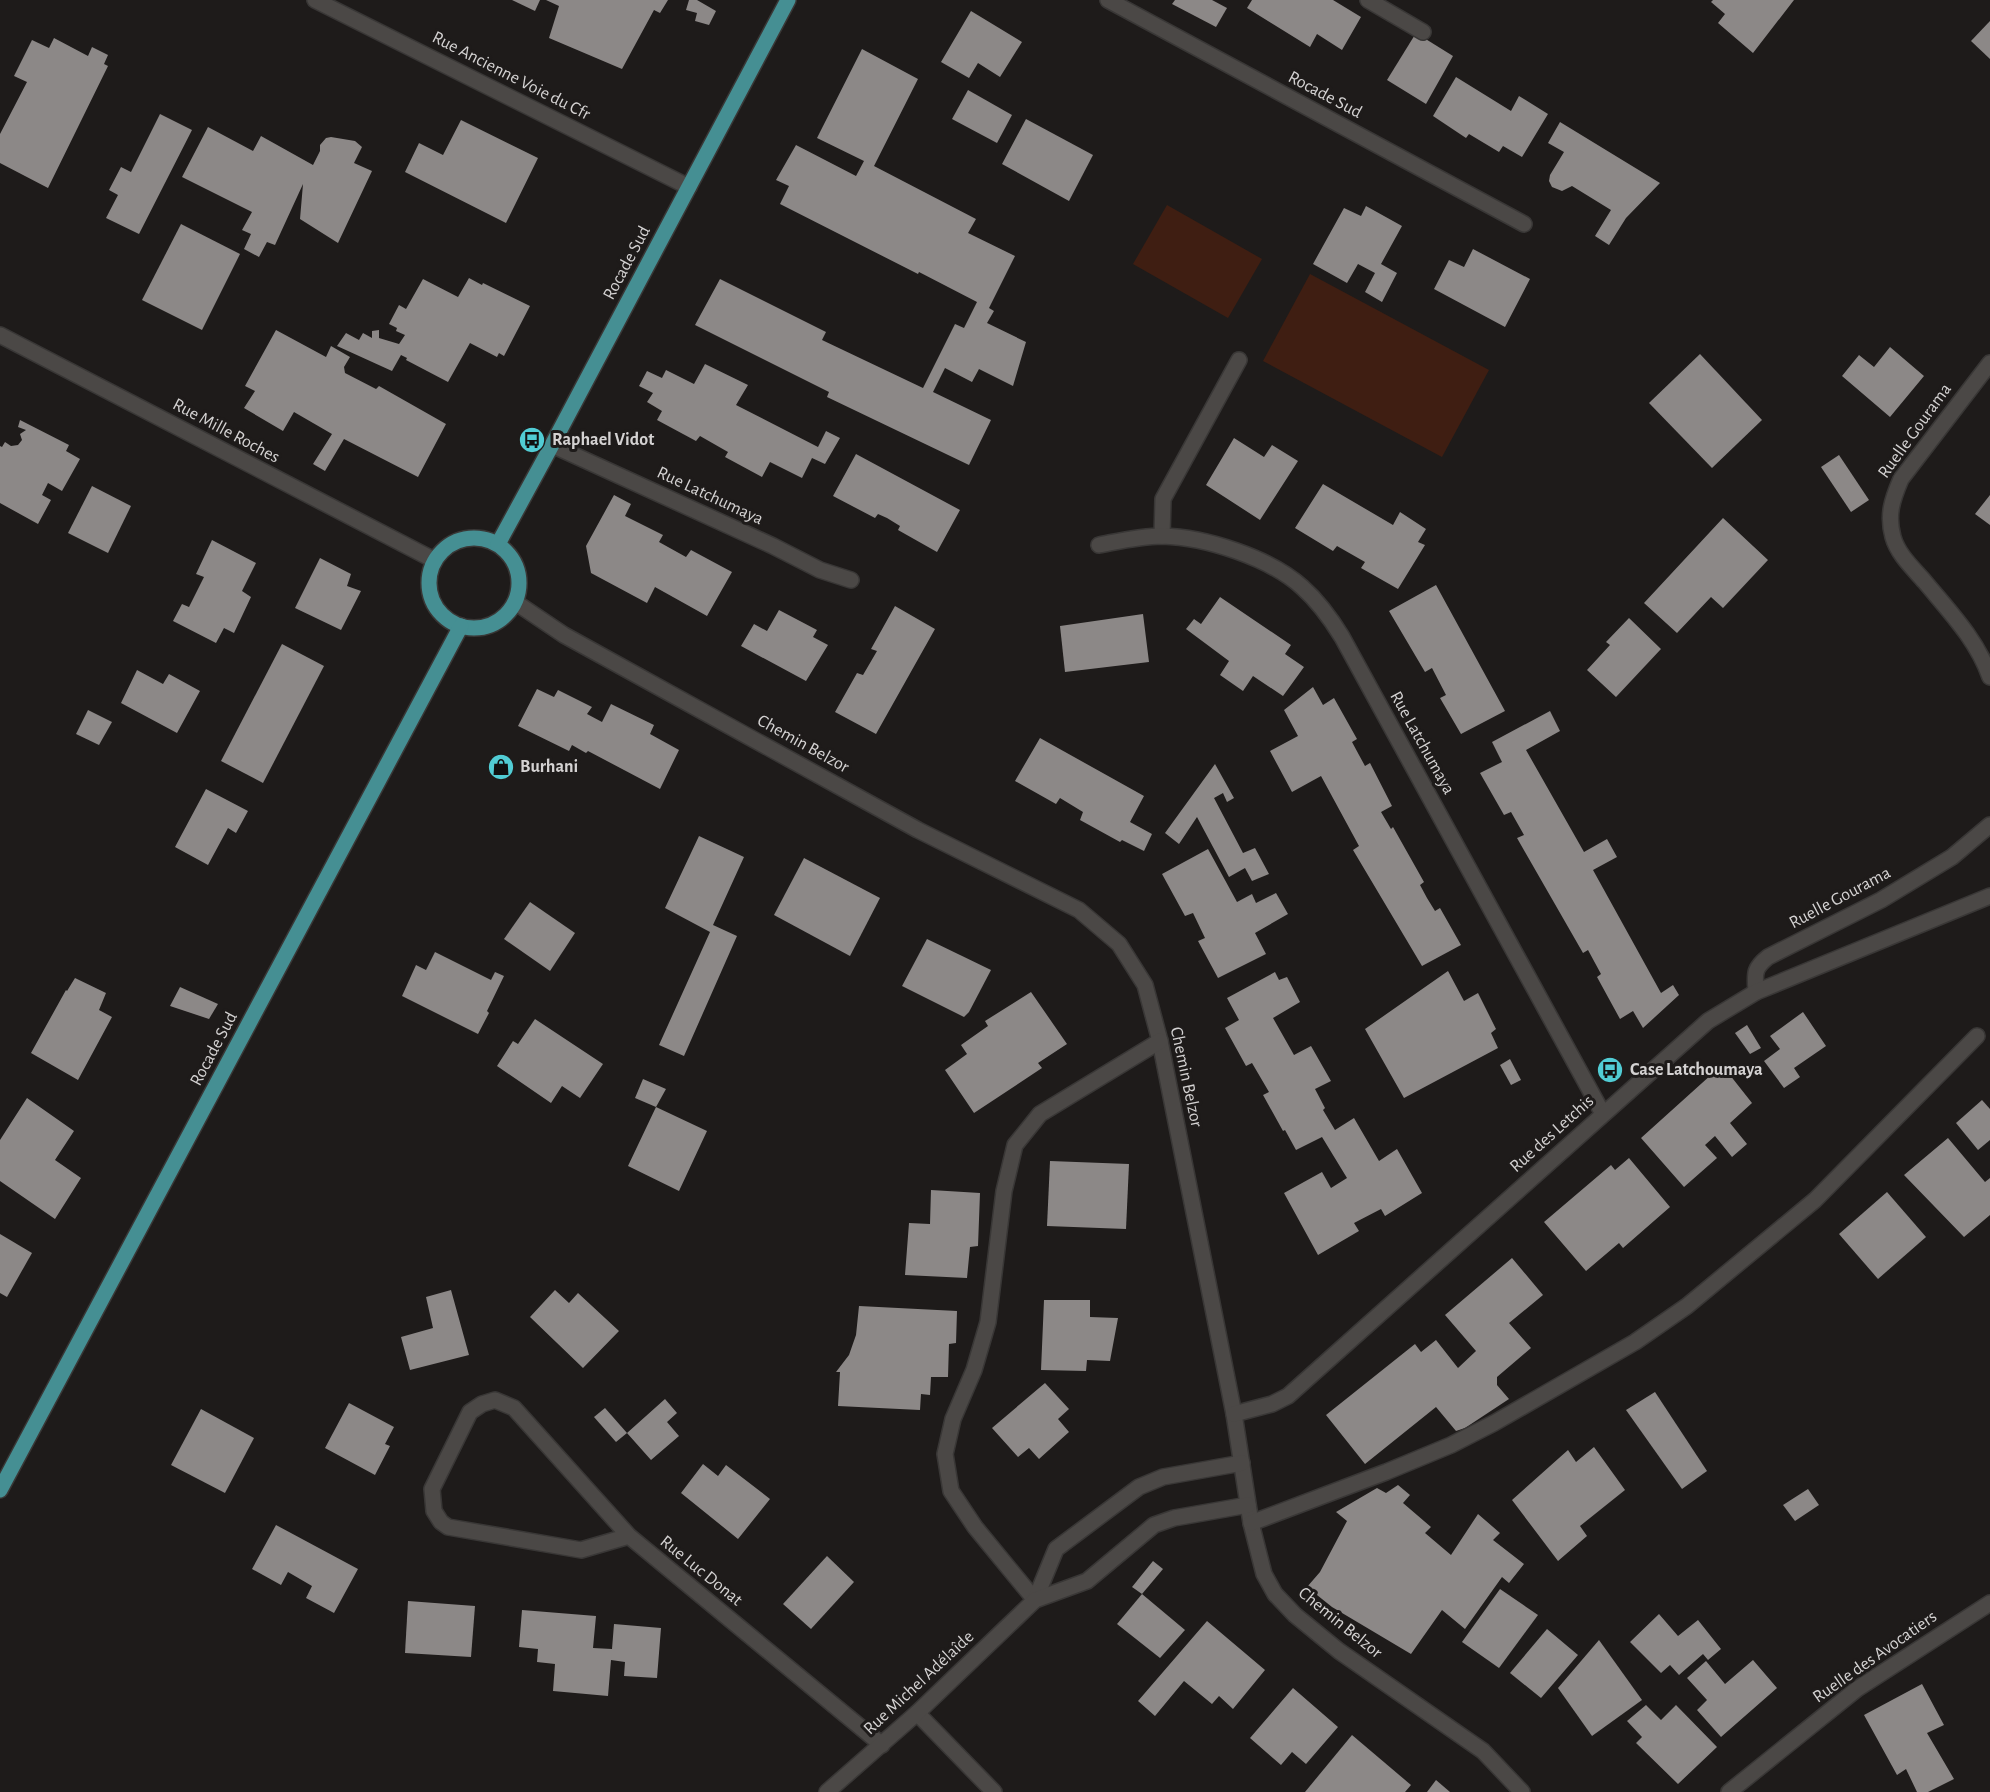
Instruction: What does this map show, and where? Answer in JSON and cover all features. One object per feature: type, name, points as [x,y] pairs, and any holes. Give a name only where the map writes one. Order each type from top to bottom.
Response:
[{"type":"main road","name":"Rocade Sud","points":[[498,544],[788,0]]},
{"type":"main road","points":[[484,538],[498,544],[508,552],[519,576],[519,590],[515,602],[498,621],[486,626],[474,628],[449,621],[438,611],[428,586],[429,573],[434,560],[456,541],[484,538]]},
{"type":"main road","name":"Rocade Sud","points":[[0,1490],[461,626]]},
{"type":"street","name":"Rue Ancienne Voie du Cfr","points":[[315,0],[689,187]]},
{"type":"street","name":"Rocade Sud","points":[[1108,0],[1524,224]]},
{"type":"street","points":[[1368,0],[1423,32]]},
{"type":"street","name":"Rue Mille Roches","points":[[0,335],[434,560]]},
{"type":"street","points":[[1162,536],[1163,500],[1239,360]]},
{"type":"street","name":"Ruelle Gourama","points":[[1990,363],[1901,479],[1891,501],[1890,520],[1893,539],[1903,557],[1959,622],[1983,657],[1990,677]]},
{"type":"street","name":"Rue Latchumaya","points":[[552,445],[773,546],[820,570],[851,580]]},
{"type":"street","name":"Rue Latchumaya","points":[[1098,545],[1136,537],[1162,536],[1197,539],[1243,554],[1277,570],[1302,586],[1327,613],[1603,1114]]},
{"type":"street","name":"Chemin Belzor","points":[[515,602],[564,635],[918,830],[1079,910],[1119,944],[1145,985],[1160,1041],[1234,1414],[1251,1523],[1264,1574],[1275,1594],[1295,1615],[1339,1651],[1483,1751],[1522,1792]]},
{"type":"street","name":"Ruelle Gourama","points":[[1756,992],[1755,974],[1758,965],[1768,957],[1881,900],[1952,857],[1990,825]]},
{"type":"street","name":"Rue des Letchis","points":[[1234,1414],[1272,1404],[1288,1396],[1708,1021],[1756,992],[1990,896]]},
{"type":"street","points":[[1251,1523],[1450,1445],[1494,1423],[1635,1342],[1688,1306],[1815,1200],[1977,1036]]},
{"type":"street","points":[[1035,1600],[975,1527],[951,1491],[945,1454],[952,1419],[974,1370],[987,1322],[1004,1191],[1015,1146],[1040,1114],[1160,1041]]},
{"type":"street","name":"Rue Luc Donat","points":[[629,1536],[581,1550],[448,1527],[441,1522],[434,1511],[432,1489],[470,1412],[482,1404],[495,1400],[514,1408],[629,1536],[882,1745]]},
{"type":"street","name":"Rue Michel Adélaîde","points":[[1035,1600],[1056,1549],[1140,1487],[1162,1477],[1242,1463]]},
{"type":"street","name":"Rue Michel Adélaîde","points":[[827,1792],[917,1713],[1035,1600],[1087,1581],[1154,1525],[1174,1518],[1248,1505]]},
{"type":"street","name":"Ruelle des Avocatiers","points":[[1729,1792],[1857,1689],[1990,1603]]},
{"type":"street","points":[[917,1713],[994,1792]]},
{"type":"shaded area","points":[[1167,205],[1262,259],[1228,318],[1133,264]]},
{"type":"shaded area","points":[[1310,274],[1489,370],[1442,457],[1263,361]]},
{"type":"building","points":[[512,0],[540,0],[535,11]]},
{"type":"building","points":[[546,0],[668,0],[660,13],[654,10],[622,69],[549,38],[559,6]]},
{"type":"building","points":[[689,0],[697,0],[716,11],[709,25],[695,21],[697,13],[686,10]]},
{"type":"building","points":[[1175,0],[1212,0],[1227,8],[1216,27],[1172,4]]},
{"type":"building","points":[[1252,0],[1333,0],[1361,17],[1342,50],[1317,34],[1310,47],[1247,8]]},
{"type":"building","points":[[1713,0],[1794,0],[1753,53],[1718,23],[1725,14],[1711,2]]},
{"type":"building","points":[[971,11],[1022,42],[1000,77],[978,63],[969,78],[941,62]]},
{"type":"building","points":[[1990,21],[1990,59],[1971,41]]},
{"type":"building","points":[[1416,33],[1453,56],[1426,104],[1387,80]]},
{"type":"building","points":[[54,38],[88,56],[92,47],[108,55],[104,64],[108,66],[48,188],[0,163],[0,134],[27,82],[14,76],[32,40],[49,48]]},
{"type":"building","points":[[862,49],[918,79],[874,166],[976,219],[968,233],[1015,256],[989,308],[994,311],[987,323],[1026,342],[1013,386],[979,369],[972,382],[945,368],[933,392],[991,420],[969,465],[827,397],[829,392],[695,325],[720,279],[826,332],[822,340],[923,388],[955,324],[964,328],[977,302],[780,204],[789,186],[776,180],[796,145],[856,176],[864,161],[817,138]]},
{"type":"building","points":[[1456,77],[1511,111],[1519,96],[1548,114],[1522,157],[1503,146],[1499,152],[1469,134],[1466,138],[1433,116]]},
{"type":"building","points":[[968,90],[1012,115],[997,143],[952,119]]},
{"type":"building","points":[[160,114],[192,130],[139,234],[106,218],[118,195],[109,190],[121,167],[131,172]]},
{"type":"building","points":[[1026,119],[1093,155],[1069,201],[1002,164]]},
{"type":"building","points":[[461,120],[538,158],[506,223],[405,172],[419,143],[443,155]]},
{"type":"building","points":[[1560,122],[1660,183],[1626,218],[1609,245],[1595,236],[1611,210],[1572,186],[1562,191],[1552,187],[1549,181],[1550,175],[1564,152],[1548,143]]},
{"type":"building","points":[[208,127],[253,151],[261,136],[313,165],[320,151],[320,145],[326,138],[355,141],[362,147],[354,163],[372,171],[338,243],[300,219],[303,184],[275,245],[267,242],[259,257],[244,249],[251,234],[242,230],[252,212],[182,177]]},
{"type":"building","points":[[1366,206],[1402,226],[1381,264],[1397,273],[1382,302],[1365,292],[1375,273],[1358,264],[1347,283],[1313,264],[1344,208],[1361,216]]},
{"type":"building","points":[[181,224],[240,254],[202,330],[142,300]]},
{"type":"building","points":[[1473,249],[1530,279],[1505,327],[1434,289],[1449,260],[1464,267]]},
{"type":"building","points":[[469,278],[530,306],[504,356],[499,353],[497,357],[470,343],[448,382],[406,360],[407,358],[401,355],[392,371],[337,346],[346,333],[359,340],[363,333],[372,338],[372,331],[379,330],[379,338],[399,344],[405,335],[396,331],[397,328],[389,324],[399,305],[406,309],[423,279],[458,297]]},
{"type":"building","points":[[276,330],[326,357],[331,346],[350,357],[344,367],[345,373],[376,389],[379,386],[446,424],[418,477],[344,439],[325,471],[313,464],[332,434],[294,412],[283,431],[244,408],[255,391],[245,386]]},
{"type":"building","points":[[1890,347],[1924,376],[1890,417],[1842,376],[1859,355],[1874,367]]},
{"type":"building","points":[[1700,354],[1762,420],[1712,468],[1649,403]]},
{"type":"building","points":[[705,364],[748,385],[736,405],[818,447],[826,431],[840,438],[825,464],[812,458],[802,478],[770,462],[762,477],[725,457],[728,452],[700,436],[696,441],[657,420],[662,411],[647,402],[653,393],[639,386],[647,371],[662,378],[666,370],[694,384]]},
{"type":"building","points":[[20,420],[69,445],[66,451],[80,459],[62,491],[48,483],[42,495],[51,500],[38,524],[0,503],[0,446],[2,447],[5,442],[11,446],[18,445],[22,440],[20,434],[26,430],[18,427]]},
{"type":"building","points":[[1234,438],[1264,457],[1272,445],[1298,461],[1260,520],[1206,485]]},
{"type":"building","points":[[856,454],[960,510],[937,552],[898,530],[900,526],[887,518],[878,514],[875,518],[833,496]]},
{"type":"building","points":[[1839,455],[1869,500],[1851,512],[1821,467]]},
{"type":"building","points":[[1323,484],[1393,525],[1400,512],[1426,529],[1418,542],[1425,545],[1398,589],[1361,568],[1365,562],[1337,546],[1333,551],[1295,528]]},
{"type":"building","points":[[92,486],[131,506],[108,553],[68,533]]},
{"type":"building","points":[[614,495],[631,504],[625,516],[663,535],[659,542],[686,557],[691,550],[732,572],[707,616],[655,587],[647,603],[591,573],[586,546]]},
{"type":"building","points":[[1990,495],[1990,525],[1975,514]]},
{"type":"building","points":[[1723,518],[1768,560],[1723,608],[1711,597],[1677,633],[1644,603]]},
{"type":"building","points":[[212,540],[256,563],[242,591],[251,597],[234,633],[224,628],[216,643],[173,621],[182,604],[189,607],[204,577],[196,574]]},
{"type":"building","points":[[320,558],[351,574],[347,586],[361,591],[341,630],[295,608]]},
{"type":"building","points":[[1436,585],[1505,711],[1461,734],[1440,698],[1446,695],[1432,668],[1425,672],[1389,611]]},
{"type":"building","points":[[1220,597],[1291,645],[1285,654],[1304,667],[1283,696],[1253,676],[1243,691],[1220,675],[1229,661],[1186,629],[1194,619],[1201,624]]},
{"type":"building","points":[[895,606],[935,629],[876,734],[835,712],[857,673],[863,675],[877,651],[871,649]]},
{"type":"building","points":[[779,610],[817,630],[813,637],[828,645],[806,681],[741,646],[754,624],[767,631]]},
{"type":"building","points":[[1143,614],[1149,662],[1065,672],[1060,626]]},
{"type":"building","points":[[1629,618],[1661,649],[1616,697],[1587,670],[1610,645],[1606,642]]},
{"type":"building","points":[[282,644],[324,666],[263,783],[221,761]]},
{"type":"building","points":[[137,670],[163,684],[169,674],[200,691],[177,733],[121,703]]},
{"type":"building","points":[[1313,687],[1323,705],[1334,698],[1357,739],[1352,742],[1365,766],[1370,763],[1392,806],[1381,812],[1391,829],[1393,827],[1424,882],[1420,885],[1427,898],[1435,911],[1440,908],[1461,945],[1422,966],[1353,850],[1359,846],[1321,776],[1292,792],[1270,751],[1298,736],[1284,710]]},
{"type":"building","points":[[537,689],[554,697],[558,690],[592,707],[587,714],[602,722],[611,704],[654,725],[650,734],[679,750],[660,789],[588,751],[586,753],[572,745],[569,751],[518,726]]},
{"type":"building","points":[[88,710],[112,722],[99,745],[76,734]]},
{"type":"building","points":[[1550,711],[1560,731],[1526,750],[1584,852],[1607,839],[1617,857],[1593,870],[1661,993],[1673,985],[1679,995],[1643,1028],[1633,1011],[1620,1019],[1597,977],[1601,974],[1588,950],[1583,953],[1517,838],[1524,835],[1511,812],[1504,815],[1480,773],[1502,762],[1492,742]]},
{"type":"building","points":[[1040,738],[1144,796],[1130,822],[1152,834],[1144,851],[1122,840],[1120,842],[1080,820],[1083,812],[1060,798],[1056,804],[1015,781]]},
{"type":"building","points":[[1215,764],[1234,798],[1227,802],[1223,793],[1214,798],[1243,853],[1255,848],[1269,874],[1252,881],[1245,868],[1229,877],[1197,817],[1179,844],[1165,833]]},
{"type":"building","points":[[206,789],[248,811],[236,833],[228,828],[208,865],[175,847]]},
{"type":"building","points":[[699,836],[744,857],[713,925],[737,936],[684,1056],[659,1045],[710,932],[665,908]]},
{"type":"building","points":[[1208,849],[1237,902],[1252,894],[1256,903],[1276,893],[1288,914],[1255,933],[1266,954],[1218,978],[1198,941],[1205,938],[1193,913],[1185,916],[1162,874]]},
{"type":"building","points":[[804,858],[880,898],[850,956],[774,915]]},
{"type":"building","points":[[530,902],[575,933],[550,971],[504,939]]},
{"type":"building","points":[[927,939],[991,970],[969,1012],[964,1017],[902,986]]},
{"type":"building","points":[[435,952],[491,980],[495,972],[504,976],[478,1034],[402,996],[416,965],[426,970]]},
{"type":"building","points":[[1448,971],[1464,1001],[1478,993],[1496,1029],[1491,1033],[1498,1048],[1404,1098],[1365,1029]]},
{"type":"building","points":[[1275,972],[1279,980],[1287,977],[1300,1002],[1273,1018],[1294,1055],[1311,1046],[1331,1081],[1315,1089],[1325,1108],[1323,1110],[1335,1130],[1354,1118],[1379,1161],[1397,1149],[1422,1193],[1385,1216],[1381,1209],[1354,1223],[1359,1231],[1318,1255],[1284,1193],[1322,1172],[1331,1188],[1347,1178],[1322,1137],[1296,1150],[1263,1095],[1269,1092],[1252,1063],[1246,1066],[1225,1028],[1239,1020],[1227,998]]},
{"type":"building","points":[[75,978],[106,993],[99,1010],[112,1017],[78,1080],[31,1053]]},
{"type":"building","points":[[180,987],[218,1004],[209,1019],[170,1006]]},
{"type":"building","points":[[1031,992],[1067,1044],[1038,1063],[1042,1068],[974,1113],[945,1070],[967,1054],[961,1045],[988,1026],[985,1021]]},
{"type":"building","points":[[1803,1012],[1826,1046],[1794,1068],[1800,1077],[1784,1088],[1764,1061],[1780,1049],[1770,1036]]},
{"type":"building","points":[[535,1019],[603,1064],[580,1098],[562,1086],[551,1103],[497,1066],[513,1041],[518,1044]]},
{"type":"building","points":[[1747,1025],[1761,1048],[1750,1054],[1735,1033]]},
{"type":"building","points":[[1510,1059],[1521,1080],[1511,1085],[1500,1065]]},
{"type":"building","points":[[1722,1065],[1752,1103],[1730,1123],[1747,1144],[1732,1157],[1715,1136],[1705,1145],[1717,1158],[1684,1187],[1641,1138]]},
{"type":"building","points":[[643,1079],[666,1089],[656,1107],[635,1098]]},
{"type":"building","points":[[27,1098],[74,1131],[55,1160],[81,1178],[55,1219],[0,1181],[0,1140]]},
{"type":"building","points":[[1982,1100],[1990,1109],[1990,1140],[1978,1150],[1956,1123]]},
{"type":"building","points":[[656,1107],[707,1131],[679,1191],[628,1166]]},
{"type":"building","points":[[1948,1138],[1985,1182],[1990,1178],[1990,1215],[1964,1237],[1904,1175]]},
{"type":"building","points":[[1629,1158],[1670,1207],[1623,1248],[1619,1243],[1586,1271],[1544,1222],[1611,1165],[1615,1170]]},
{"type":"building","points":[[1050,1161],[1129,1164],[1126,1229],[1047,1226]]},
{"type":"building","points":[[931,1190],[980,1193],[978,1246],[970,1247],[967,1278],[905,1275],[909,1223],[930,1224]]},
{"type":"building","points":[[1887,1192],[1926,1237],[1878,1279],[1839,1234]]},
{"type":"building","points":[[0,1234],[32,1253],[7,1297],[0,1293]]},
{"type":"building","points":[[1512,1258],[1543,1295],[1509,1323],[1531,1348],[1497,1377],[1497,1385],[1509,1399],[1465,1428],[1456,1431],[1436,1407],[1365,1464],[1326,1415],[1415,1344],[1421,1352],[1436,1340],[1458,1368],[1476,1351],[1445,1315]]},
{"type":"building","points":[[451,1290],[469,1355],[410,1370],[401,1337],[433,1328],[426,1297]]},
{"type":"building","points":[[555,1290],[569,1303],[578,1293],[619,1331],[583,1368],[530,1317]]},
{"type":"building","points":[[1044,1300],[1090,1300],[1090,1317],[1118,1318],[1110,1361],[1087,1360],[1086,1371],[1041,1370]]},
{"type":"building","points":[[859,1306],[957,1311],[956,1343],[949,1344],[948,1377],[931,1377],[930,1395],[921,1394],[920,1410],[838,1406],[840,1372],[836,1372],[849,1355],[856,1335]]},
{"type":"building","points":[[1045,1383],[1069,1409],[1058,1419],[1069,1432],[1039,1459],[1029,1448],[1018,1457],[992,1428]]},
{"type":"building","points":[[1655,1392],[1707,1471],[1682,1489],[1626,1410]]},
{"type":"building","points":[[665,1399],[677,1413],[667,1422],[679,1436],[651,1460],[627,1433]]},
{"type":"building","points":[[349,1403],[394,1427],[385,1444],[390,1446],[375,1475],[325,1448]]},
{"type":"building","points":[[605,1408],[627,1433],[616,1442],[594,1417]]},
{"type":"building","points":[[201,1409],[254,1438],[225,1493],[171,1465]]},
{"type":"building","points":[[1594,1447],[1625,1490],[1580,1526],[1587,1536],[1558,1561],[1512,1500],[1568,1450],[1576,1462]]},
{"type":"building","points":[[703,1464],[718,1476],[726,1465],[770,1499],[738,1539],[681,1493]]},
{"type":"building","points":[[1398,1485],[1410,1495],[1403,1503],[1431,1527],[1425,1533],[1451,1555],[1478,1514],[1500,1533],[1493,1540],[1524,1564],[1509,1583],[1502,1577],[1465,1629],[1442,1610],[1411,1654],[1332,1607],[1307,1587],[1320,1572],[1347,1521],[1336,1512],[1377,1488],[1386,1493]]},
{"type":"building","points":[[1808,1489],[1819,1505],[1795,1521],[1783,1505]]},
{"type":"building","points":[[276,1525],[358,1569],[334,1613],[306,1598],[312,1586],[288,1572],[281,1585],[252,1569]]},
{"type":"building","points":[[827,1556],[854,1582],[811,1629],[783,1604]]},
{"type":"building","points":[[1153,1561],[1163,1569],[1142,1594],[1132,1587]]},
{"type":"building","points":[[1500,1589],[1538,1615],[1499,1668],[1462,1642]]},
{"type":"building","points":[[1142,1594],[1185,1630],[1160,1658],[1117,1624]]},
{"type":"building","points":[[408,1601],[475,1606],[471,1657],[405,1653]]},
{"type":"building","points":[[522,1610],[596,1616],[593,1648],[612,1649],[614,1624],[661,1628],[657,1678],[624,1676],[625,1662],[611,1660],[608,1696],[553,1691],[555,1664],[537,1662],[538,1649],[519,1647]]},
{"type":"building","points":[[1659,1614],[1678,1636],[1698,1620],[1721,1649],[1708,1660],[1703,1654],[1679,1675],[1670,1665],[1661,1673],[1630,1642]]},
{"type":"building","points":[[1207,1621],[1265,1670],[1233,1709],[1219,1696],[1212,1704],[1184,1681],[1155,1716],[1138,1701]]},
{"type":"building","points":[[1547,1629],[1578,1655],[1541,1698],[1510,1673]]},
{"type":"building","points":[[1599,1640],[1642,1700],[1592,1736],[1558,1688]]},
{"type":"building","points":[[1753,1660],[1777,1688],[1721,1737],[1697,1710],[1707,1700],[1687,1678],[1706,1661],[1725,1684]]},
{"type":"building","points":[[1922,1684],[1944,1725],[1927,1733],[1954,1779],[1928,1792],[1917,1792],[1906,1769],[1897,1775],[1864,1715]]},
{"type":"building","points":[[1293,1688],[1338,1727],[1306,1764],[1292,1752],[1281,1765],[1250,1738]]},
{"type":"building","points":[[1646,1705],[1661,1720],[1676,1705],[1717,1747],[1678,1784],[1636,1743],[1642,1737],[1627,1721]]},
{"type":"building","points":[[1352,1735],[1411,1785],[1405,1792],[1305,1792]]},
{"type":"building","points":[[1436,1780],[1450,1792],[1427,1792]]},
{"type":"place","name":"Raphael Vidot","points":[[532,440]]},
{"type":"place","name":"Burhani","points":[[501,767]]},
{"type":"place","name":"Case Latchoumaya","points":[[1610,1070]]}]
